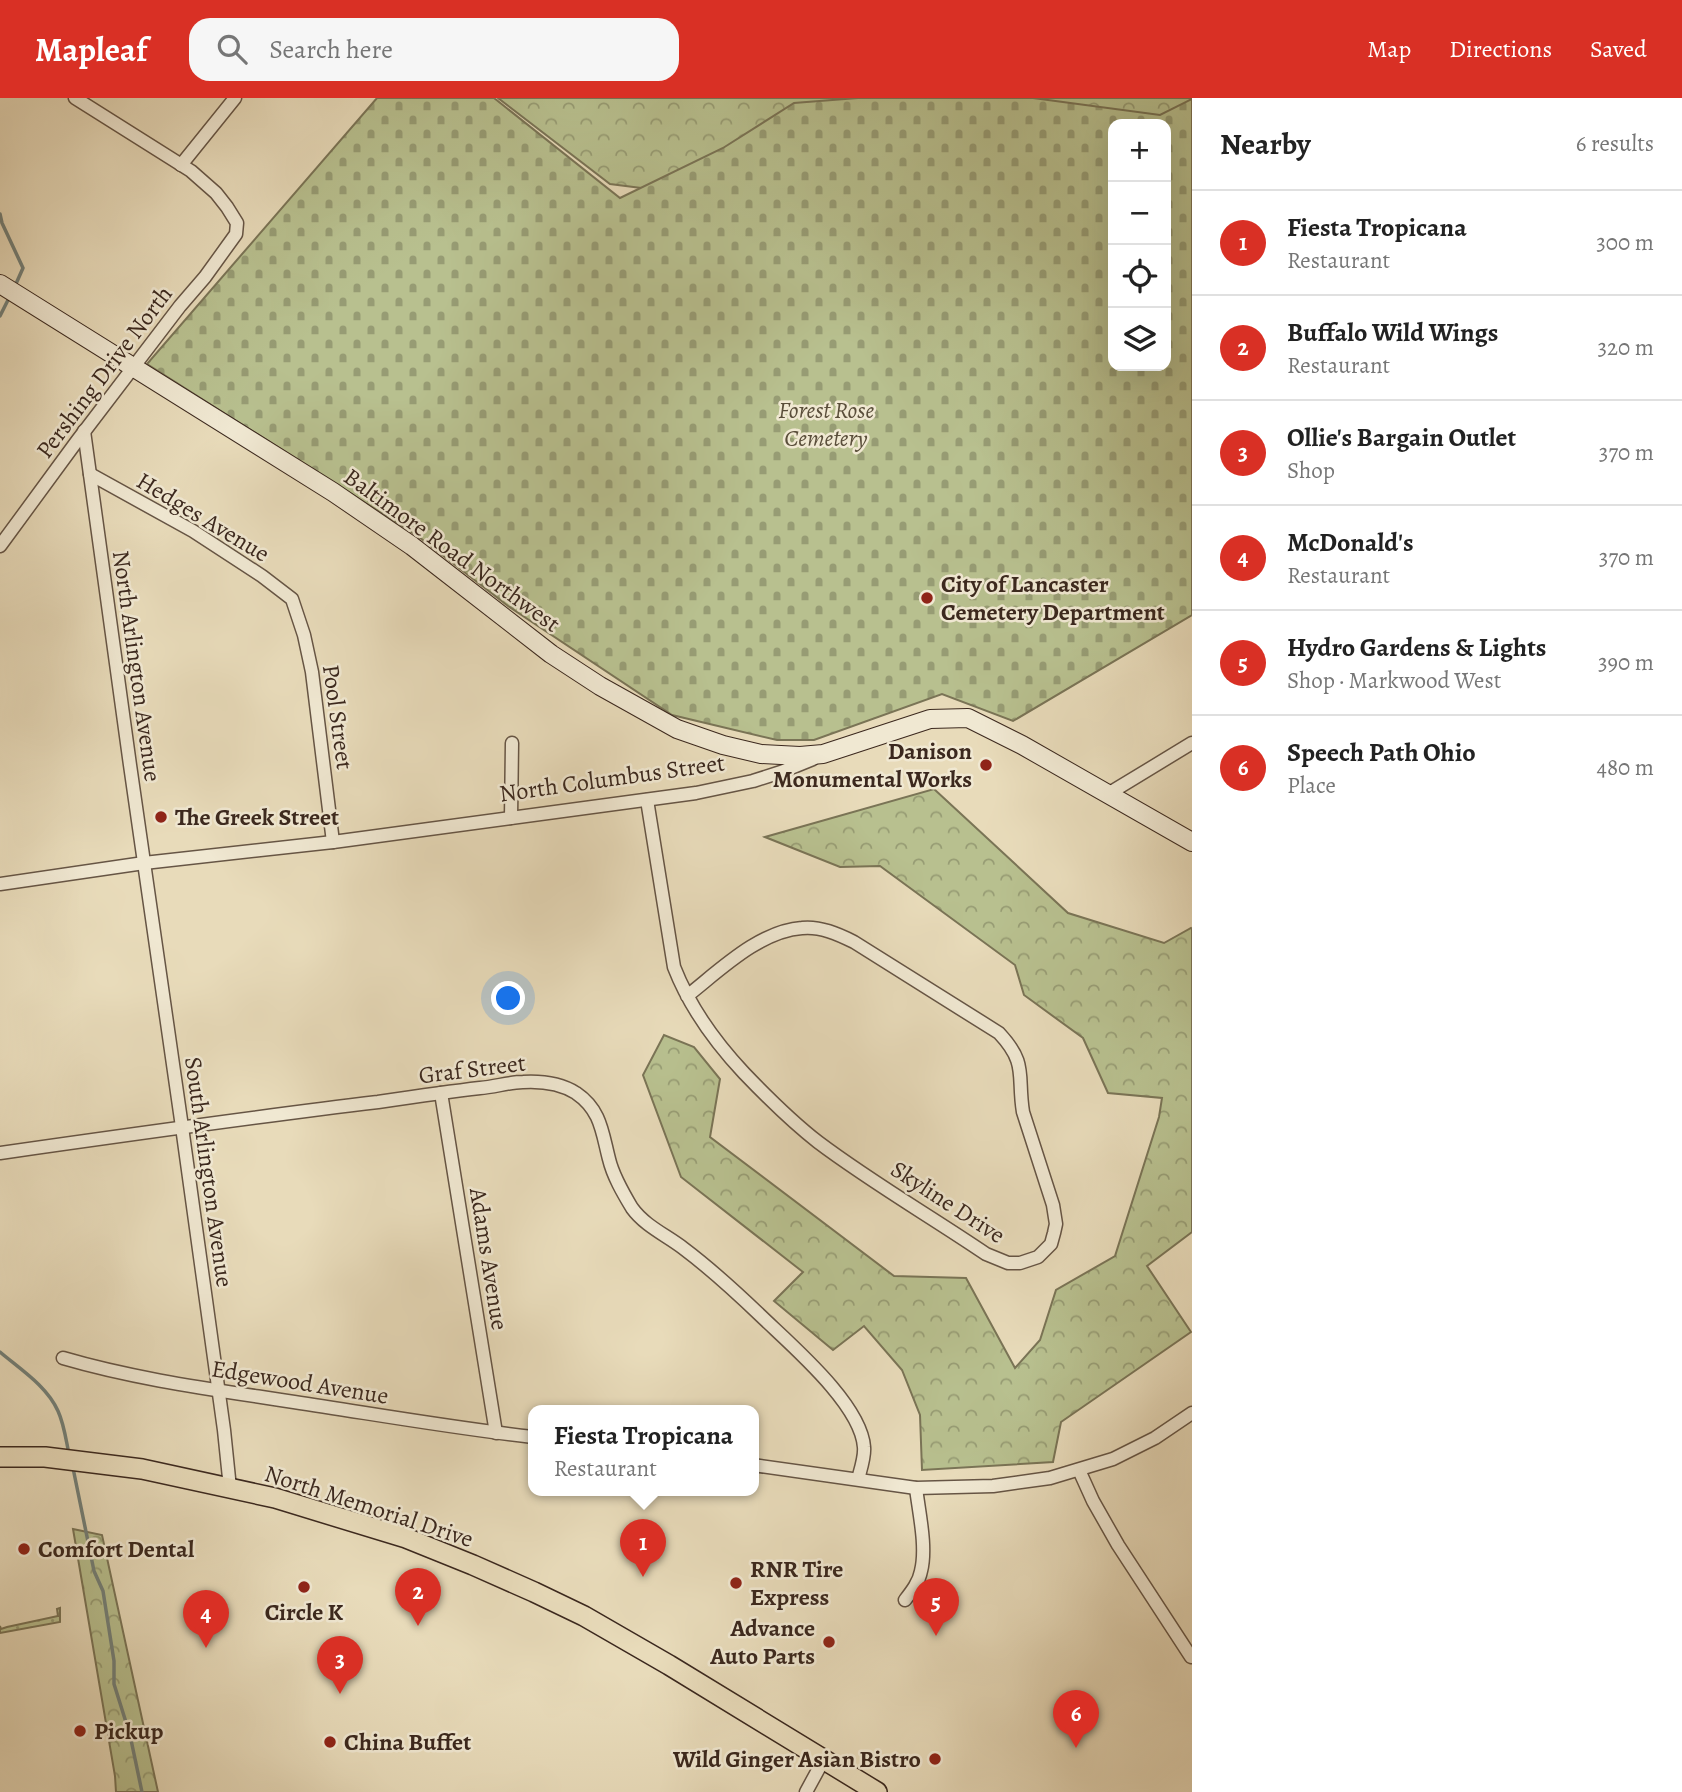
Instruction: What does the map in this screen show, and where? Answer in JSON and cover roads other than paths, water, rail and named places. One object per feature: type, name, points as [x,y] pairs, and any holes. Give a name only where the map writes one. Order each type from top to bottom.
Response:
[{"type":"main road","name":"Baltimore Road Northwest","points":[[8,289],[332,492],[412,546],[551,654],[651,715],[686,732],[723,745],[770,755],[823,754]]},
{"type":"main road","name":"North Columbus Street","points":[[823,754],[930,719],[968,718],[1013,740],[1192,842]]},
{"type":"main road","name":"North Memorial Drive","points":[[0,1457],[45,1457],[142,1469],[275,1498],[406,1538],[534,1591],[584,1616],[877,1792]]},
{"type":"street","points":[[75,98],[181,165],[235,98]]},
{"type":"street","name":"Pershing Drive North","points":[[0,546],[84,431],[236,234],[237,223],[216,193],[181,165]]},
{"type":"street","name":"North Arlington Avenue","points":[[84,431],[144,863]]},
{"type":"street","name":"Hedges Avenue","points":[[90,474],[193,531],[292,599]]},
{"type":"street","name":"Pool Street","points":[[292,599],[312,672],[333,842]]},
{"type":"street","points":[[512,743],[512,818]]},
{"type":"street","points":[[1108,794],[1192,743]]},
{"type":"street","name":"North Columbus Street","points":[[0,884],[144,863],[333,842],[696,793],[753,781],[823,754]]},
{"type":"street","name":"Skyline Drive","points":[[647,800],[674,967],[687,996],[710,1033],[735,1063],[787,1116],[817,1141],[986,1254],[1002,1261],[1020,1263],[1038,1257],[1051,1244],[1056,1224],[1053,1205],[1023,1112],[1020,1068],[1010,1045],[999,1034],[854,942],[820,929],[802,928],[768,937],[752,945],[687,996]]},
{"type":"street","name":"South Arlington Avenue","points":[[144,863],[219,1392],[230,1488]]},
{"type":"street","name":"Graf Street","points":[[0,1153],[520,1082],[558,1085],[575,1093],[590,1106],[600,1122],[609,1160],[634,1211],[740,1295],[836,1390],[861,1431],[864,1447],[858,1479]]},
{"type":"street","name":"Adams Avenue","points":[[441,1093],[496,1433]]},
{"type":"street","name":"Edgewood Avenue","points":[[63,1358],[100,1369],[219,1392],[528,1436]]},
{"type":"street","points":[[759,1466],[916,1488],[993,1486],[1050,1478],[1113,1459],[1138,1447],[1192,1413]]},
{"type":"street","points":[[1079,1470],[1118,1545],[1191,1657]]},
{"type":"street","points":[[905,1600],[916,1584],[923,1562],[916,1488]]},
{"type":"street","points":[[806,1792],[824,1759]]},
{"type":"waterway","points":[[0,214],[23,268],[15,286]]},
{"type":"waterway","points":[[0,316],[10,296]]},
{"type":"waterway","points":[[0,1352],[32,1378],[53,1402],[62,1421],[69,1454]]},
{"type":"waterway","points":[[73,1468],[94,1571],[103,1591],[114,1661],[114,1684],[130,1735],[142,1792]]},
{"type":"place","name":"City of Lancaster Cemetery Department","points":[[927,598]]},
{"type":"place","name":"Danison Monumental Works","points":[[986,765]]},
{"type":"place","name":"The Greek Street","points":[[161,817]]},
{"type":"place","name":"Comfort Dental","points":[[24,1549]]},
{"type":"place","name":"Fiesta Tropicana","points":[[643,1577]]},
{"type":"place","name":"RNR Tire Express","points":[[736,1583]]},
{"type":"place","name":"Circle K","points":[[304,1587]]},
{"type":"place","name":"Buffalo Wild Wings","points":[[418,1626]]},
{"type":"place","name":"Hydro Gardens & Lights","points":[[936,1636]]},
{"type":"place","name":"Advance Auto Parts","points":[[829,1642]]},
{"type":"place","name":"McDonald's","points":[[206,1648]]},
{"type":"place","name":"Ollie's Bargain Outlet","points":[[340,1694]]},
{"type":"place","name":"Pickup","points":[[80,1731]]},
{"type":"place","name":"China Buffet","points":[[330,1742]]},
{"type":"place","name":"Speech Path Ohio","points":[[1076,1748]]},
{"type":"place","name":"Wild Ginger Asian Bistro","points":[[935,1759]]},
{"type":"park label","name":"Forest Rose Cemetery","points":[[826,424]]}]
